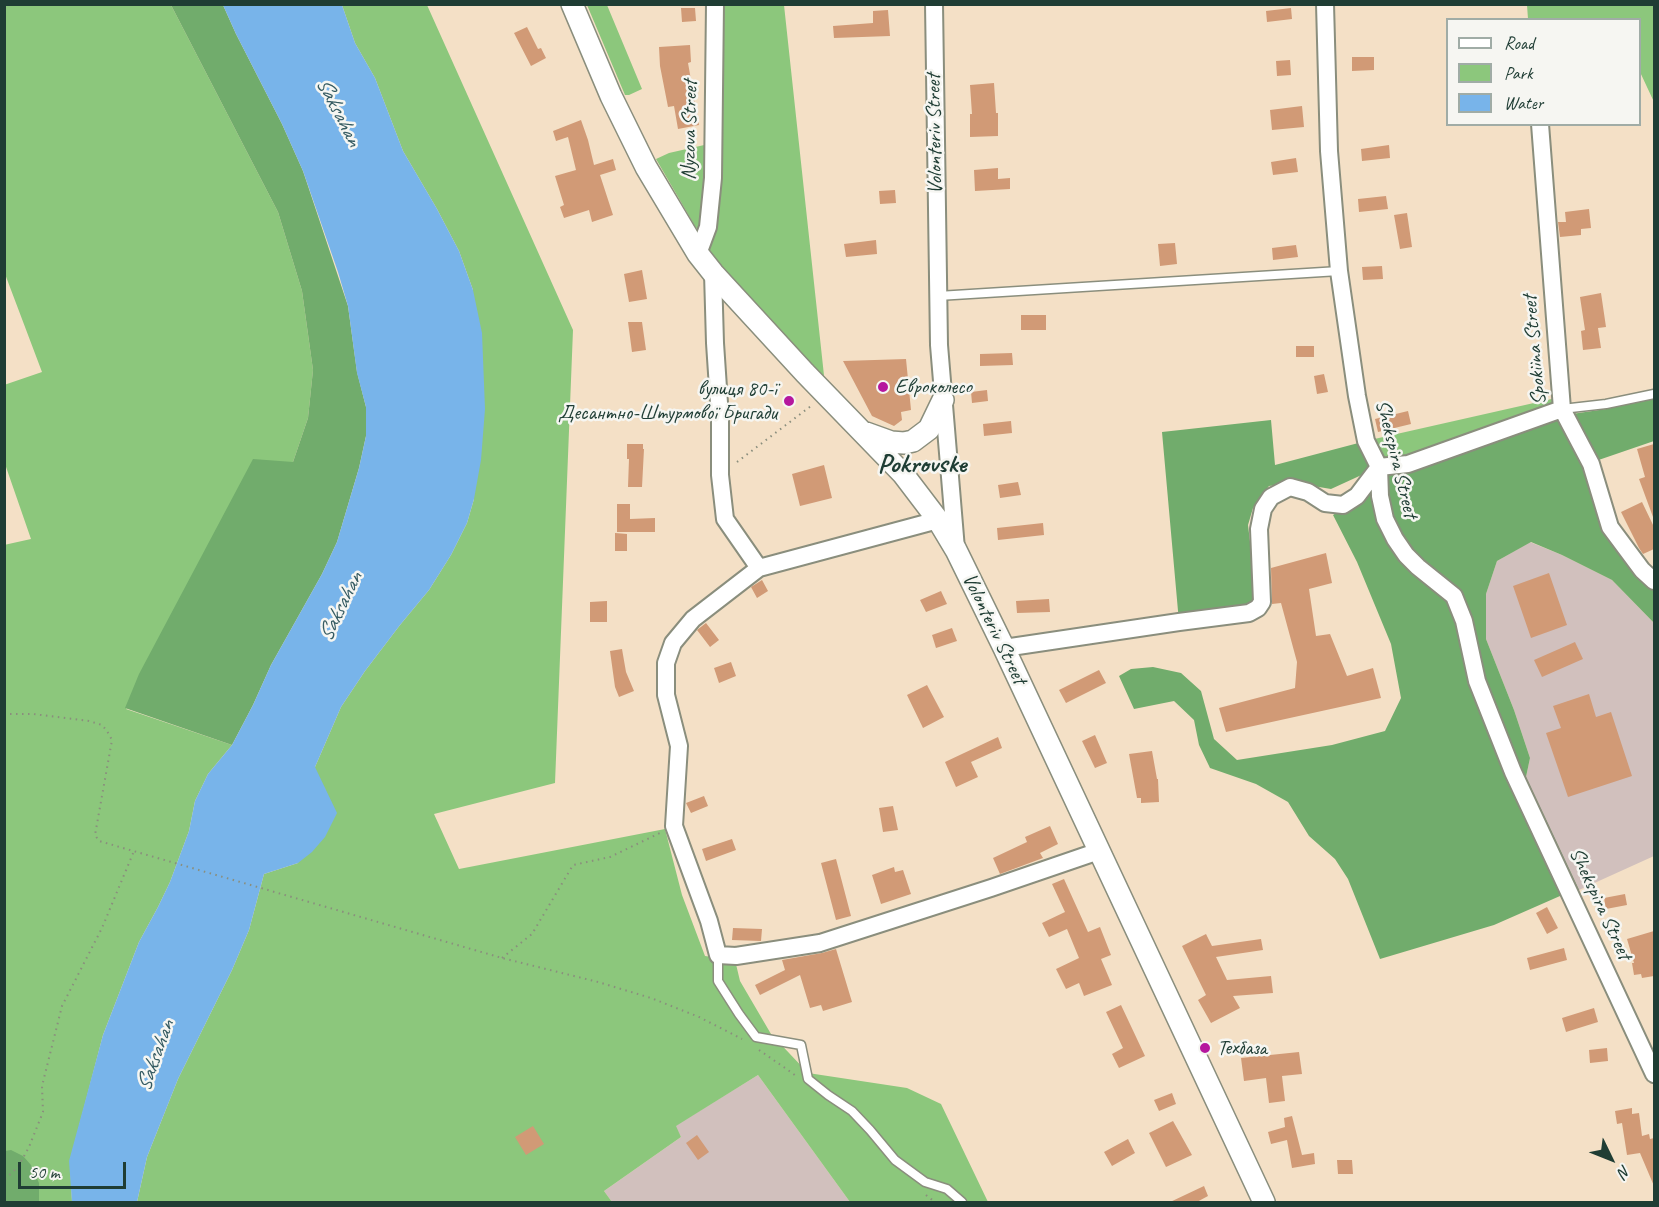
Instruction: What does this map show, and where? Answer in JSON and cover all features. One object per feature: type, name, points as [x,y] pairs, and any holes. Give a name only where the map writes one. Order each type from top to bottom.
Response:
[{"type":"street","points":[[572,4],[611,96],[646,167],[699,254],[713,273],[903,474],[938,520],[956,550]]},
{"type":"street","name":"Nyzova Street","points":[[699,254],[708,227],[713,178],[715,4]]},
{"type":"street","name":"Volonteriv Street","points":[[934,4],[937,296],[956,550],[1264,1203]]},
{"type":"street","name":"Shekspira Street","points":[[1325,4],[1329,151],[1339,271],[1357,396],[1366,441],[1379,467],[1380,496],[1385,519],[1406,555],[1454,596],[1464,621],[1477,681],[1513,772],[1654,1074]]},
{"type":"street","name":"Spokiina Street","points":[[1540,126],[1562,409],[1591,464],[1611,527],[1642,570],[1654,581]]},
{"type":"street","points":[[713,273],[720,418],[720,475],[725,519],[759,568]]},
{"type":"street","points":[[860,430],[891,442],[913,441],[929,429],[943,400]]},
{"type":"street","points":[[1004,648],[1249,614],[1262,602],[1259,529],[1263,509],[1271,497],[1290,487],[1308,492],[1325,503],[1343,505],[1357,496],[1379,467],[1408,464],[1562,409]]},
{"type":"street","points":[[938,520],[759,568],[693,619],[673,643],[666,663],[666,695],[679,746],[674,826],[709,921],[718,955],[745,955],[820,943],[1099,851]]},
{"type":"lane","points":[[937,296],[1339,271]]},
{"type":"lane","points":[[1562,409],[1606,404],[1654,394]]},
{"type":"lane","points":[[718,955],[718,981],[756,1037],[801,1045],[808,1079],[852,1111],[895,1160],[925,1182],[947,1189],[962,1203]]},
{"type":"path","points":[[720,475],[826,394]]},
{"type":"path","points":[[4,714],[33,714],[89,721],[102,725],[112,740],[95,835],[99,841],[501,958],[598,982],[651,998],[699,1017],[750,1044]]},
{"type":"path","points":[[501,958],[532,934],[573,865],[610,857],[674,826]]},
{"type":"path","points":[[5,1179],[18,1167],[43,1112],[42,1086],[62,1006],[102,928],[134,851]]},
{"type":"path","points":[[759,1050],[797,1077]]},
{"type":"path","points":[[922,1192],[935,1203]]},
{"type":"shaded area","points":[[1530,542],[1612,580],[1654,623],[1654,856],[1579,890],[1526,777],[1530,758],[1486,639],[1486,594],[1497,561]]},
{"type":"shaded area","points":[[758,1075],[850,1202],[612,1202],[604,1191],[681,1137],[675,1126]]},
{"type":"green space","points":[[5,5],[171,5],[278,212],[302,291],[313,370],[308,418],[293,462],[126,709],[232,745],[208,774],[195,801],[189,831],[170,882],[139,942],[103,1035],[70,1161],[72,1202],[5,1202],[4,545],[31,539],[5,464],[4,385],[42,372],[5,274]]},
{"type":"green space","points":[[171,5],[223,5],[282,124],[303,171],[348,306],[357,372],[366,407],[366,436],[337,542],[322,574],[271,665],[232,745],[125,708],[139,674],[253,459],[293,462],[308,418],[313,370],[302,291],[278,212]]},
{"type":"green space","points":[[342,5],[427,5],[573,330],[555,783],[434,814],[459,869],[665,829],[682,895],[705,956],[735,960],[740,981],[771,1034],[808,1073],[907,1088],[941,1104],[988,1202],[850,1202],[758,1075],[676,1126],[681,1137],[604,1191],[612,1202],[137,1202],[147,1157],[178,1079],[232,970],[249,930],[264,874],[298,863],[315,767],[341,707],[365,671],[429,590],[451,555],[467,523],[474,499],[473,290],[459,251],[403,151],[375,78],[355,43]]},
{"type":"green space","points":[[587,5],[607,5],[642,89],[625,95]]},
{"type":"green space","points":[[715,5],[784,5],[826,394],[698,254],[708,227],[696,228],[656,159],[669,153],[713,143]]},
{"type":"green space","points":[[1527,5],[1654,5],[1654,102],[1641,74],[1641,18],[1528,18]]},
{"type":"green space","points":[[1556,398],[1557,407],[1407,461],[1381,463],[1370,440]]},
{"type":"green space","points":[[1654,399],[1654,441],[1584,465],[1637,575],[1654,590],[1654,623],[1612,580],[1531,542],[1497,561],[1486,594],[1486,639],[1530,758],[1526,777],[1579,890],[1494,925],[1380,959],[1348,879],[1335,859],[1309,836],[1288,802],[1256,784],[1210,768],[1199,745],[1194,720],[1174,701],[1134,709],[1119,676],[1131,669],[1153,667],[1181,673],[1201,691],[1214,739],[1237,760],[1332,745],[1385,731],[1401,698],[1391,644],[1357,562],[1333,515],[1359,498],[1384,473],[1558,416]]},
{"type":"green space","points":[[1271,420],[1275,465],[1366,441],[1379,467],[1331,489],[1295,483],[1269,486],[1253,508],[1248,525],[1258,608],[1179,622],[1162,432]]},
{"type":"green space","points":[[11,1150],[23,1156],[31,1165],[39,1183],[39,1202],[5,1202],[5,1151]]},
{"type":"water","name":"Saksahan","points":[[223,5],[342,5],[355,43],[375,78],[403,151],[459,251],[473,290],[482,333],[485,409],[481,460],[467,523],[451,555],[429,590],[365,671],[341,707],[315,767],[337,813],[325,837],[312,852],[298,863],[264,874],[249,930],[232,970],[178,1079],[147,1157],[137,1202],[72,1202],[69,1161],[103,1035],[139,942],[170,882],[189,831],[195,801],[208,774],[232,745],[271,665],[322,574],[337,542],[366,436],[366,407],[357,373],[348,306],[338,272],[303,171]]},
{"type":"building","points":[[681,8],[695,8],[696,21],[682,22]]},
{"type":"building","points":[[1291,8],[1292,19],[1267,22],[1266,11]]},
{"type":"building","points":[[888,10],[890,36],[834,38],[833,26],[873,23],[873,11]]},
{"type":"building","points":[[527,27],[538,49],[541,48],[546,58],[531,66],[514,33]]},
{"type":"building","points":[[690,45],[691,62],[688,63],[699,125],[678,129],[674,106],[668,107],[660,66],[659,47]]},
{"type":"building","points":[[1352,57],[1374,57],[1374,70],[1352,71]]},
{"type":"building","points":[[1290,60],[1291,75],[1277,76],[1276,61]]},
{"type":"building","points":[[994,83],[998,136],[970,137],[970,114],[972,114],[970,85]]},
{"type":"building","points":[[1302,106],[1304,127],[1272,130],[1270,110]]},
{"type":"building","points":[[581,120],[594,165],[613,159],[616,170],[600,175],[613,215],[592,222],[589,210],[564,218],[560,207],[564,205],[555,176],[576,170],[568,137],[556,141],[553,131]]},
{"type":"building","points":[[1389,145],[1390,158],[1362,161],[1361,149]]},
{"type":"building","points":[[1296,158],[1298,172],[1273,175],[1271,162]]},
{"type":"building","points":[[998,168],[998,179],[1010,178],[1010,189],[975,191],[974,170]]},
{"type":"building","points":[[895,190],[896,203],[880,204],[879,191]]},
{"type":"building","points":[[1386,196],[1388,209],[1359,212],[1358,199]]},
{"type":"building","points":[[1589,209],[1591,228],[1581,229],[1581,235],[1560,237],[1558,222],[1566,222],[1565,212]]},
{"type":"building","points":[[1407,213],[1412,247],[1400,249],[1394,215]]},
{"type":"building","points":[[876,240],[877,254],[846,257],[844,244]]},
{"type":"building","points":[[1175,243],[1177,264],[1160,266],[1158,244]]},
{"type":"building","points":[[1296,245],[1298,257],[1273,260],[1272,248]]},
{"type":"building","points":[[1382,266],[1383,279],[1363,280],[1362,267]]},
{"type":"building","points":[[642,270],[647,299],[629,302],[624,274]]},
{"type":"building","points":[[1601,293],[1606,327],[1598,328],[1601,348],[1583,350],[1581,331],[1585,330],[1580,297]]},
{"type":"building","points":[[1021,315],[1046,315],[1046,330],[1021,330]]},
{"type":"building","points":[[628,322],[642,322],[646,350],[632,352]]},
{"type":"building","points":[[1296,346],[1314,346],[1314,357],[1296,357]]},
{"type":"building","points":[[1012,353],[1013,365],[980,366],[980,354]]},
{"type":"building","name":"Евроколесо","points":[[906,359],[911,410],[901,412],[902,420],[894,426],[872,416],[843,361]]},
{"type":"building","points":[[1324,374],[1328,392],[1317,394],[1314,376]]},
{"type":"building","points":[[987,390],[988,401],[972,403],[971,392]]},
{"type":"building","points":[[1408,411],[1411,424],[1378,432],[1375,419]]},
{"type":"building","points":[[1011,421],[1012,433],[984,436],[983,424]]},
{"type":"building","points":[[627,444],[643,444],[642,487],[628,487]]},
{"type":"building","points":[[1654,444],[1653,517],[1639,479],[1645,477],[1637,449]]},
{"type":"building","points":[[824,465],[832,498],[800,506],[792,474]]},
{"type":"building","points":[[1018,482],[1021,495],[1000,498],[998,485]]},
{"type":"building","points":[[1642,502],[1654,527],[1654,549],[1643,554],[1621,512]]},
{"type":"building","points":[[617,504],[630,504],[630,519],[655,518],[655,532],[617,532]]},
{"type":"building","points":[[1043,523],[1044,535],[998,540],[997,528]]},
{"type":"building","points":[[615,533],[627,534],[627,551],[615,551]]},
{"type":"building","points":[[1326,553],[1332,583],[1309,589],[1316,636],[1330,634],[1347,676],[1373,668],[1381,698],[1226,732],[1219,708],[1295,688],[1297,662],[1281,603],[1272,604],[1271,568]]},
{"type":"building","points":[[1549,573],[1567,625],[1531,638],[1513,586]]},
{"type":"building","points":[[762,580],[768,591],[757,598],[751,587]]},
{"type":"building","points":[[941,591],[947,604],[926,612],[920,600]]},
{"type":"building","points":[[1049,599],[1050,612],[1017,613],[1016,601]]},
{"type":"building","points":[[607,601],[607,622],[590,622],[590,602]]},
{"type":"building","points":[[706,623],[719,640],[710,647],[697,630]]},
{"type":"building","points":[[952,628],[957,641],[936,648],[932,635]]},
{"type":"building","points":[[1575,642],[1583,659],[1542,677],[1534,660]]},
{"type":"building","points":[[622,649],[626,672],[634,691],[619,697],[615,687],[610,651]]},
{"type":"building","points":[[731,662],[736,676],[719,683],[714,668]]},
{"type":"building","points":[[1099,670],[1106,683],[1066,703],[1059,690]]},
{"type":"building","points":[[927,685],[944,717],[923,728],[907,695]]},
{"type":"building","points":[[1589,694],[1596,717],[1611,712],[1632,776],[1568,797],[1546,733],[1561,728],[1553,706]]},
{"type":"building","points":[[1095,735],[1107,763],[1095,768],[1082,741]]},
{"type":"building","points":[[998,737],[1002,748],[971,762],[978,777],[956,787],[945,762]]},
{"type":"building","points":[[1152,751],[1158,779],[1159,802],[1141,803],[1141,798],[1137,798],[1129,754]]},
{"type":"building","points":[[704,796],[708,806],[691,813],[686,803]]},
{"type":"building","points":[[893,806],[898,830],[883,832],[879,808]]},
{"type":"building","points":[[1050,826],[1058,844],[1040,853],[1043,858],[1000,874],[993,858],[1027,842],[1025,837]]},
{"type":"building","points":[[732,839],[736,850],[706,861],[702,849]]},
{"type":"building","points":[[836,859],[851,916],[836,920],[821,863]]},
{"type":"building","points":[[894,867],[895,872],[903,870],[911,894],[881,904],[872,875]]},
{"type":"building","points":[[1064,879],[1088,932],[1100,927],[1111,955],[1101,959],[1112,985],[1084,996],[1079,983],[1066,989],[1056,969],[1079,958],[1067,929],[1049,937],[1042,923],[1065,912],[1052,884]]},
{"type":"building","points":[[1625,894],[1627,905],[1606,909],[1604,898]]},
{"type":"building","points":[[1547,907],[1558,928],[1547,934],[1536,913]]},
{"type":"building","points":[[733,928],[762,929],[761,941],[732,940]]},
{"type":"building","points":[[1654,931],[1654,976],[1642,978],[1641,974],[1634,975],[1632,963],[1634,963],[1627,939]]},
{"type":"building","points":[[1206,934],[1212,946],[1261,939],[1263,950],[1216,957],[1227,980],[1271,976],[1273,993],[1233,996],[1240,1008],[1211,1023],[1198,1000],[1206,995],[1182,946]]},
{"type":"building","points":[[1564,948],[1567,960],[1530,970],[1527,958]]},
{"type":"building","points":[[836,949],[852,1002],[823,1011],[821,1005],[810,1008],[800,975],[760,995],[755,985],[785,970],[782,960]]},
{"type":"building","points":[[1121,1005],[1145,1056],[1119,1068],[1112,1054],[1123,1048],[1106,1012]]},
{"type":"building","points":[[1594,1008],[1598,1022],[1566,1032],[1562,1018]]},
{"type":"building","points":[[1607,1048],[1608,1061],[1590,1063],[1589,1050]]},
{"type":"building","points":[[1299,1052],[1302,1074],[1282,1076],[1285,1101],[1269,1103],[1266,1078],[1244,1081],[1241,1058]]},
{"type":"building","points":[[1172,1093],[1176,1104],[1159,1111],[1154,1100]]},
{"type":"building","points":[[1632,1108],[1632,1114],[1639,1113],[1642,1136],[1649,1134],[1650,1139],[1654,1138],[1654,1186],[1640,1153],[1627,1155],[1622,1123],[1617,1124],[1615,1111]]},
{"type":"building","points":[[1292,1116],[1302,1155],[1314,1153],[1315,1164],[1292,1168],[1287,1140],[1271,1144],[1268,1132],[1285,1127],[1284,1118]]},
{"type":"building","points":[[1173,1121],[1192,1155],[1166,1167],[1149,1133]]},
{"type":"building","points":[[533,1126],[544,1144],[526,1155],[515,1137]]},
{"type":"building","points":[[697,1135],[709,1152],[698,1160],[686,1143]]},
{"type":"building","points":[[1128,1139],[1135,1153],[1112,1166],[1104,1152]]},
{"type":"building","points":[[1337,1160],[1352,1160],[1353,1174],[1338,1174]]},
{"type":"building","points":[[1204,1186],[1208,1196],[1195,1203],[1168,1203]]},
{"type":"place","name":"Евроколесо","points":[[883,387]]},
{"type":"place","name":"вулиця 80-ї Десантно-Штурмової Бригади","points":[[789,401]]},
{"type":"place","name":"Техбаза","points":[[1205,1048]]},
{"type":"district","name":"Pokrovske","points":[[922,465]]}]
